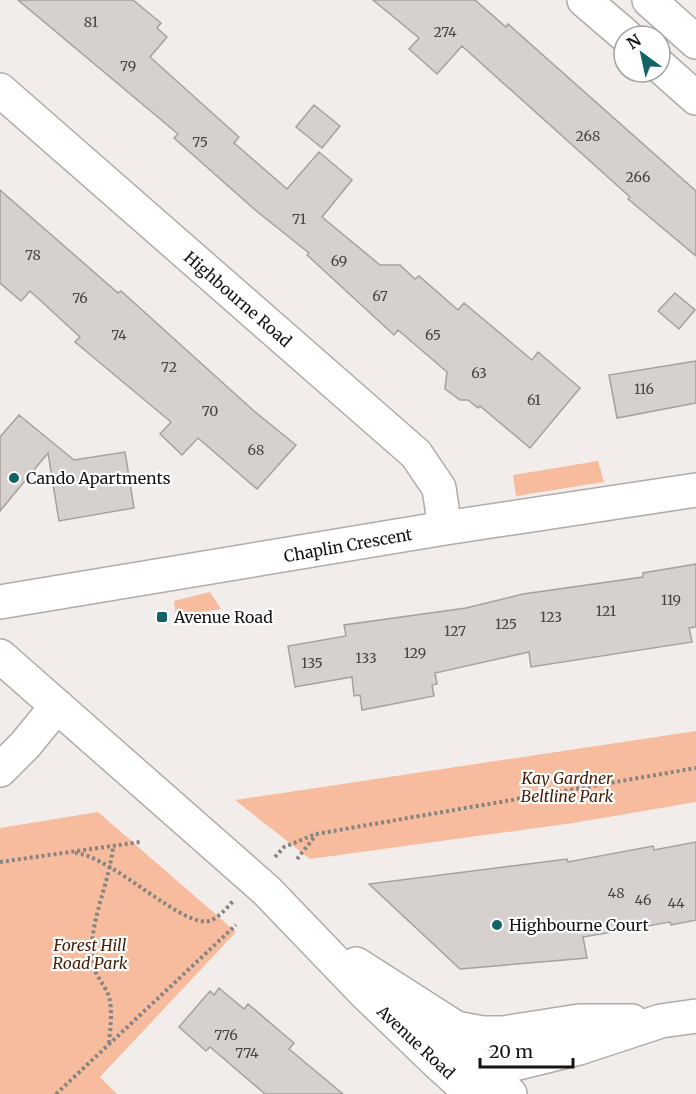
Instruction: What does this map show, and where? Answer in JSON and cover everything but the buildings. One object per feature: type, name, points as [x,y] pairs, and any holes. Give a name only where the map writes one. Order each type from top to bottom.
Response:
[{"type":"street","points":[[584,0],[612,24]]},
{"type":"street","points":[[649,0],[696,42]]},
{"type":"street","points":[[672,77],[696,98]]},
{"type":"street","name":"Highbourne Road","points":[[0,90],[416,454],[439,488],[445,528]]},
{"type":"street","name":"Chaplin Crescent","points":[[0,602],[445,528],[696,490]]},
{"type":"street","name":"Avenue Road","points":[[0,656],[254,880],[312,935],[366,994],[439,1064],[465,1070],[479,1081],[510,1094]]},
{"type":"street","points":[[4,760],[57,706]]},
{"type":"street","name":"Avenue Road","points":[[312,935],[414,1003],[479,1081]]},
{"type":"street","points":[[414,1003],[456,1028],[482,1033],[503,1033],[579,1021],[661,1022]]},
{"type":"street","points":[[479,1081],[506,1066],[579,1048],[661,1022],[696,1016]]},
{"type":"path","points":[[279,854],[298,840],[316,834],[696,768]]},
{"type":"path","points":[[297,859],[316,834]]},
{"type":"path","points":[[0,862],[140,842]]},
{"type":"path","points":[[109,1043],[111,1012],[109,999],[92,962],[92,945],[94,921],[111,866],[113,847]]},
{"type":"path","points":[[75,853],[90,856],[111,866],[166,904],[200,922],[211,921],[224,910]]},
{"type":"path","points":[[56,1094],[236,925]]},
{"type":"green space","points":[[598,461],[604,482],[516,496],[513,475]]},
{"type":"green space","points":[[210,592],[221,609],[176,616],[174,601]]},
{"type":"green space","name":"Kay Gardner Beltline Park","points":[[696,731],[696,802],[573,823],[310,859],[235,800]]},
{"type":"green space","name":"Forest Hill Road Park","points":[[98,812],[236,932],[100,1077],[117,1094],[0,1094],[0,828]]},
{"type":"place","name":"Cando Apartments","points":[[14,478]]},
{"type":"place","name":"Avenue Road","points":[[162,617]]},
{"type":"place","name":"Highbourne Court","points":[[497,925]]}]
